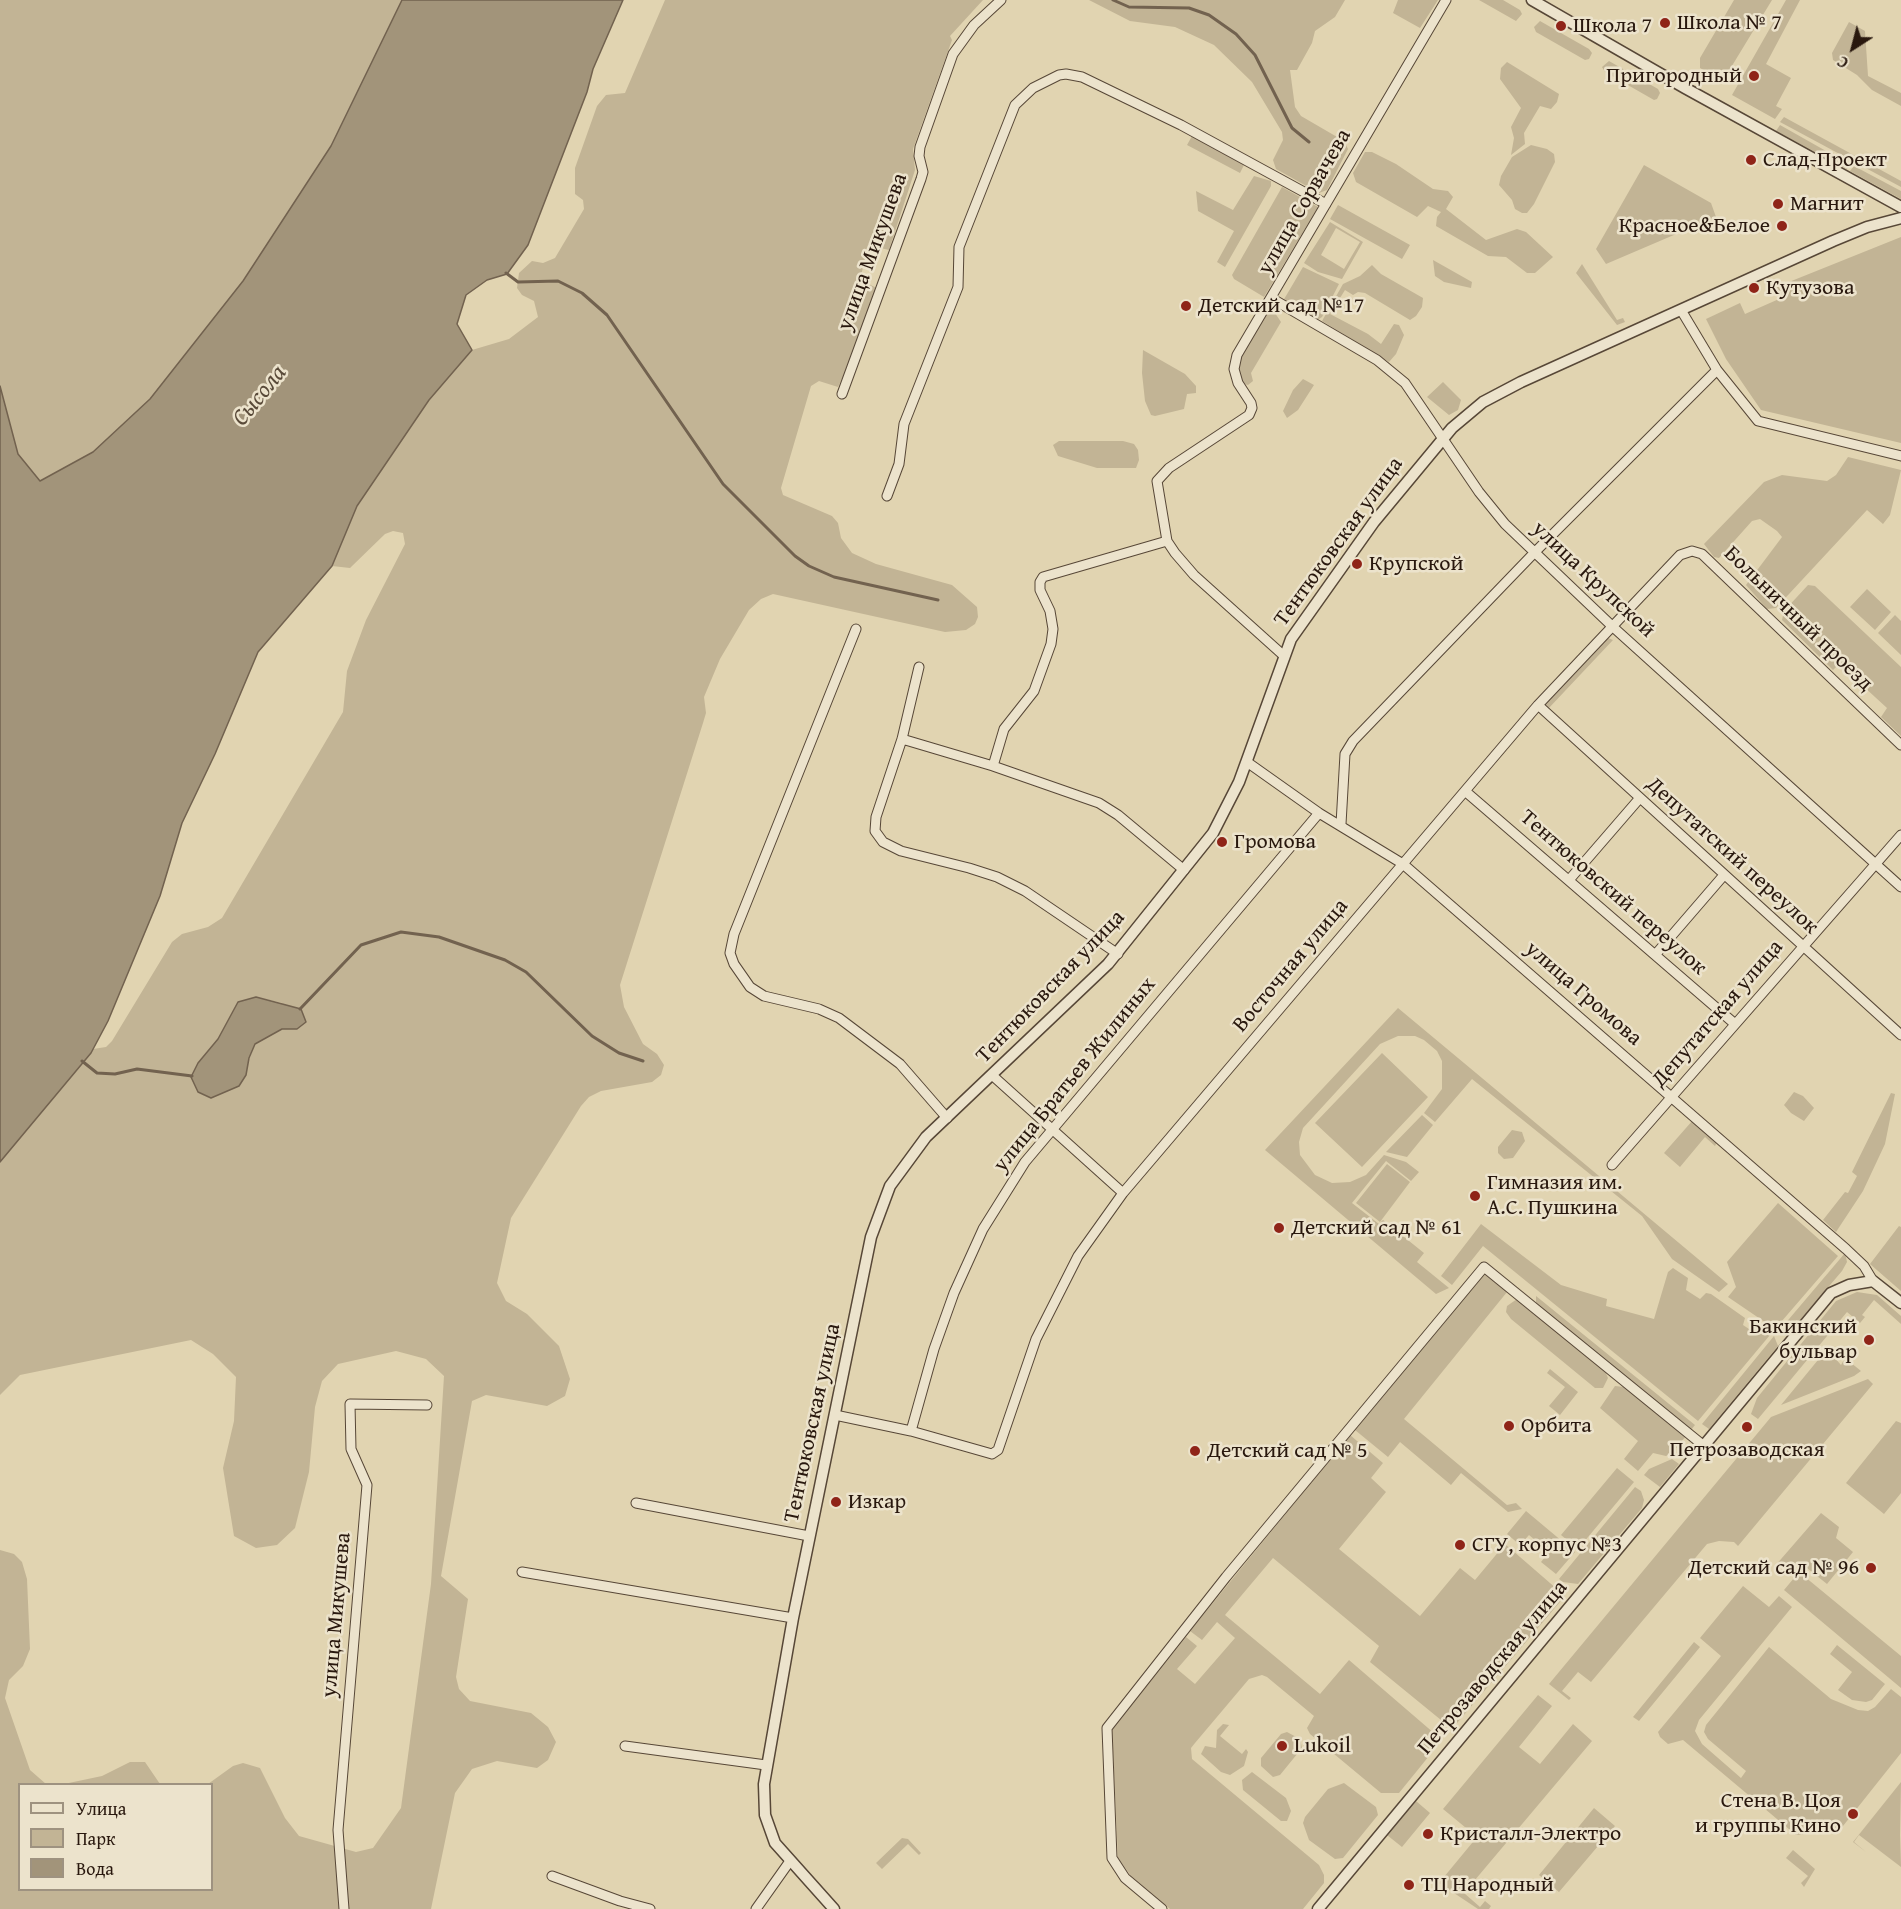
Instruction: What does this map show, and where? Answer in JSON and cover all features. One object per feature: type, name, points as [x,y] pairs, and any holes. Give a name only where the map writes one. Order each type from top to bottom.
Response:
[{"type":"street","name":"улица Микушева","points":[[842,394],[921,179],[923,172],[919,156],[920,147],[954,54],[974,25],[1001,0]]},
{"type":"street","name":"улица Сорвачева","points":[[1283,655],[1194,574],[1167,541],[1157,481],[1169,468],[1249,416],[1252,408],[1238,383],[1234,369],[1237,356],[1446,0]]},
{"type":"street","points":[[1532,0],[1901,207]]},
{"type":"street","points":[[887,496],[902,452],[904,424],[958,287],[958,247],[1015,105],[1033,88],[1059,75],[1082,77],[1181,125],[1326,204]]},
{"type":"street","name":"Тентюковская улица","points":[[834,1909],[776,1843],[765,1815],[766,1765],[793,1618],[871,1237],[882,1203],[903,1165],[926,1137],[993,1076],[1118,954],[1184,870],[1224,816],[1247,762],[1283,655],[1302,619],[1334,574],[1443,437],[1471,410],[1506,390],[1681,310],[1867,227],[1901,218]]},
{"type":"street","name":"улица Крупской","points":[[1271,298],[1377,360],[1405,383],[1479,492],[1505,524],[1613,627],[1901,887]]},
{"type":"street","points":[[1681,310],[1717,370],[1747,411],[1758,421],[1901,456]]},
{"type":"street","points":[[1341,824],[1345,754],[1353,741],[1535,552],[1717,370]]},
{"type":"street","points":[[993,766],[1004,729],[1034,691],[1051,644],[1052,620],[1040,590],[1040,582],[1043,578],[1167,541]]},
{"type":"street","name":"Восточная улица","points":[[911,1431],[992,1454],[1001,1446],[1036,1339],[1078,1256],[1123,1193],[1538,705],[1680,555],[1692,550]]},
{"type":"street","name":"Больничный проезд","points":[[1692,550],[1702,554],[1901,745]]},
{"type":"street","points":[[856,629],[734,934],[730,953],[734,964],[750,987],[764,996],[819,1009],[838,1018],[900,1064],[947,1118]]},
{"type":"street","points":[[919,667],[902,739],[876,817],[875,831],[883,842],[901,851],[997,877],[1060,912],[1118,954]]},
{"type":"street","name":"Депутатский переулок","points":[[1538,705],[1901,1035]]},
{"type":"street","points":[[902,739],[993,766],[1099,803],[1118,815],[1184,870]]},
{"type":"street","name":"улица Громова","points":[[1247,762],[1319,813],[1341,824],[1403,864],[1846,1249],[1864,1266],[1873,1281]]},
{"type":"street","name":"Тентюковский переулок","points":[[1465,791],[1736,1024]]},
{"type":"street","points":[[1569,880],[1639,799]]},
{"type":"street","name":"улица Братьев Жилиных","points":[[911,1431],[934,1349],[954,1293],[983,1228],[1025,1162],[1319,813]]},
{"type":"street","name":"Депутатская улица","points":[[1612,1165],[1901,835]]},
{"type":"street","points":[[1655,955],[1725,875]]},
{"type":"street","points":[[993,1076],[1123,1193]]},
{"type":"street","points":[[1162,1909],[1125,1878],[1112,1858],[1107,1728],[1227,1577],[1484,1267],[1704,1446]]},
{"type":"street","points":[[1873,1281],[1901,1303]]},
{"type":"street","name":"Петрозаводская улица","points":[[1318,1909],[1831,1293],[1849,1285],[1873,1281]]},
{"type":"street","name":"улица Микушева","points":[[344,1909],[338,1830],[367,1485],[351,1449],[350,1404],[427,1405]]},
{"type":"street","points":[[835,1415],[911,1431]]},
{"type":"street","points":[[636,1503],[810,1536]]},
{"type":"street","points":[[522,1572],[793,1618]]},
{"type":"street","points":[[625,1746],[766,1765]]},
{"type":"street","points":[[756,1909],[790,1861]]},
{"type":"street","points":[[552,1876],[610,1898],[650,1909]]},
{"type":"green space","points":[[0,0],[402,0],[331,146],[243,281],[150,399],[93,452],[40,481],[18,454],[0,386]]},
{"type":"green space","points":[[665,0],[983,0],[950,36],[952,40],[913,149],[915,170],[889,250],[872,246],[867,250],[860,280],[881,290],[882,294],[838,387],[819,381],[811,386],[781,488],[783,495],[832,516],[838,523],[841,538],[852,553],[876,564],[952,585],[977,607],[978,617],[975,624],[966,630],[945,632],[773,594],[761,599],[749,610],[720,659],[704,697],[706,713],[620,985],[624,1007],[643,1044],[657,1054],[664,1065],[661,1075],[652,1082],[601,1091],[589,1097],[581,1106],[511,1218],[497,1283],[506,1301],[527,1314],[559,1346],[570,1379],[565,1396],[547,1406],[486,1395],[472,1401],[441,1576],[468,1599],[456,1677],[459,1689],[470,1701],[531,1713],[548,1727],[556,1742],[548,1760],[537,1768],[497,1761],[472,1769],[455,1793],[431,1909],[0,1909],[0,1550],[14,1554],[22,1562],[27,1579],[30,1649],[23,1666],[9,1680],[5,1698],[30,1770],[45,1783],[18,1783],[18,1891],[213,1891],[213,1783],[209,1783],[233,1766],[243,1763],[260,1768],[285,1818],[299,1836],[356,1852],[373,1848],[401,1808],[431,1584],[444,1376],[426,1359],[396,1351],[338,1364],[322,1381],[315,1407],[309,1472],[295,1528],[277,1545],[256,1548],[234,1536],[223,1468],[234,1421],[236,1377],[213,1354],[191,1340],[20,1375],[0,1395],[0,1162],[93,1049],[106,1047],[112,1041],[172,942],[182,934],[208,927],[222,918],[343,712],[347,671],[366,620],[405,544],[403,533],[393,531],[385,534],[350,568],[332,566],[357,506],[429,400],[472,350],[509,339],[538,317],[534,301],[522,295],[517,288],[519,273],[532,261],[543,263],[555,258],[584,209],[583,200],[575,194],[575,168],[597,106],[606,95],[625,93]],"holes":[[[256,997],[282,1003],[297,1029],[282,1029],[255,1044],[239,1086],[211,1098],[198,1063],[218,1039],[238,1002]]]},
{"type":"green space","points":[[1089,0],[1345,0],[1335,17],[1315,31],[1312,43],[1297,70],[1290,70],[1295,107],[1301,116],[1344,141],[1348,149],[1327,190],[1319,193],[1276,169],[1273,160],[1283,140],[1282,132],[1252,82],[1214,45],[1175,27],[1130,21]]},
{"type":"green space","points":[[1398,0],[1438,0],[1420,28],[1393,13]]},
{"type":"green space","points":[[1479,0],[1503,0],[1520,10],[1522,14],[1516,21]]},
{"type":"green space","points":[[1734,0],[1772,0],[1727,74],[1716,77],[1700,68],[1700,58]]},
{"type":"green space","points":[[1786,0],[1800,0],[1766,64],[1791,78],[1776,106],[1782,109],[1775,119],[1732,95]]},
{"type":"green space","points":[[1540,21],[1589,49],[1592,53],[1589,59],[1585,60],[1536,32],[1534,27]]},
{"type":"green space","points":[[1849,22],[1865,31],[1868,76],[1901,93],[1901,106],[1872,90],[1857,75],[1833,60],[1832,53]]},
{"type":"green space","points":[[1609,61],[1658,89],[1660,93],[1657,99],[1654,100],[1605,72],[1602,67]]},
{"type":"green space","points":[[1507,62],[1559,94],[1557,102],[1551,109],[1540,106],[1524,133],[1525,144],[1511,155],[1514,138],[1511,127],[1521,108],[1500,79],[1501,68]]},
{"type":"green space","points":[[1784,117],[1901,181],[1901,187],[1780,122]]},
{"type":"green space","points":[[1780,125],[1849,164],[1847,169],[1776,131]]},
{"type":"green space","points":[[1192,136],[1244,165],[1240,173],[1187,145]]},
{"type":"green space","points":[[1531,145],[1547,149],[1554,154],[1555,162],[1534,204],[1527,213],[1522,213],[1515,209],[1512,200],[1499,185],[1501,176],[1512,157]]},
{"type":"green space","points":[[1365,152],[1372,152],[1396,164],[1433,189],[1448,191],[1453,197],[1446,209],[1486,240],[1517,229],[1526,232],[1553,257],[1535,273],[1527,273],[1506,257],[1488,256],[1436,226],[1437,217],[1441,212],[1428,206],[1417,217],[1356,182],[1353,173]]},
{"type":"green space","points":[[1644,165],[1711,203],[1716,217],[1606,264],[1596,249]]},
{"type":"green space","points":[[1854,166],[1901,191],[1901,199],[1850,171]]},
{"type":"green space","points":[[1254,176],[1271,181],[1271,186],[1225,267],[1217,262],[1234,231],[1198,211],[1196,191],[1233,210]]},
{"type":"green space","points":[[1282,187],[1318,207],[1264,297],[1234,279],[1232,275]]},
{"type":"green space","points":[[1338,205],[1410,245],[1402,259],[1330,219]]},
{"type":"green space","points":[[1330,222],[1363,242],[1342,279],[1318,272],[1304,263]],"holes":[[[1336,228],[1360,242],[1344,269],[1321,255]]]},
{"type":"green space","points":[[1901,237],[1901,443],[1761,410],[1726,359],[1706,319],[1740,303],[1745,314],[1779,299],[1774,288]]},
{"type":"green space","points":[[1433,260],[1472,282],[1471,288],[1444,282],[1435,276]]},
{"type":"green space","points":[[1582,264],[1617,320],[1623,318],[1625,322],[1617,325],[1576,273]]},
{"type":"green space","points":[[1372,265],[1381,274],[1423,298],[1422,307],[1416,316],[1410,320],[1365,293],[1358,292],[1353,295],[1345,290],[1330,314],[1368,334],[1381,344],[1394,324],[1399,325],[1404,335],[1396,354],[1389,362],[1322,321],[1343,284],[1360,276]]},
{"type":"green space","points":[[1303,267],[1339,284],[1322,317],[1316,321],[1283,301]]},
{"type":"green space","points":[[1275,313],[1281,322],[1251,373],[1253,381],[1248,385],[1244,384],[1238,368],[1241,355],[1265,314]]},
{"type":"green space","points":[[1143,350],[1185,374],[1196,386],[1196,393],[1187,394],[1184,409],[1151,415],[1145,401],[1142,373]]},
{"type":"green space","points":[[1303,379],[1314,385],[1298,410],[1287,418],[1283,411],[1293,390]]},
{"type":"green space","points":[[1443,382],[1461,400],[1458,410],[1449,415],[1427,397]]},
{"type":"green space","points":[[1059,441],[1123,441],[1134,444],[1138,450],[1139,460],[1136,468],[1097,468],[1058,456],[1053,445]]},
{"type":"green space","points":[[1848,457],[1901,470],[1890,515],[1883,524],[1867,510],[1776,608],[1767,609],[1746,585],[1782,537],[1777,531],[1760,519],[1752,521],[1719,558],[1714,557],[1704,544],[1764,482],[1782,475],[1827,481],[1836,475]]},
{"type":"green space","points":[[1808,585],[1815,586],[1901,667],[1901,736],[1881,717],[1887,708],[1839,664],[1833,670],[1782,620],[1784,611]]},
{"type":"green space","points":[[1867,589],[1891,612],[1875,630],[1850,607]]},
{"type":"green space","points":[[1895,615],[1901,621],[1901,655],[1878,633]]},
{"type":"green space","points":[[1608,638],[1613,640],[1548,709],[1545,703]]},
{"type":"green space","points":[[1398,1008],[1728,1284],[1719,1292],[1672,1259],[1642,1216],[1472,1079],[1435,1122],[1424,1113],[1442,1089],[1442,1061],[1437,1051],[1424,1040],[1415,1036],[1398,1036],[1380,1044],[1303,1128],[1299,1142],[1300,1155],[1315,1175],[1332,1183],[1350,1182],[1366,1175],[1384,1155],[1406,1162],[1419,1172],[1411,1181],[1386,1161],[1352,1203],[1379,1224],[1383,1220],[1424,1253],[1417,1262],[1449,1288],[1436,1294],[1265,1150]]},
{"type":"green space","points":[[1382,1053],[1428,1097],[1362,1167],[1315,1123]]},
{"type":"green space","points":[[1794,1092],[1803,1096],[1814,1108],[1804,1121],[1791,1113],[1784,1105]]},
{"type":"green space","points":[[1891,1093],[1895,1094],[1885,1144],[1863,1191],[1836,1232],[1823,1220],[1845,1192],[1848,1193],[1857,1176],[1852,1172]]},
{"type":"green space","points":[[1422,1115],[1433,1125],[1407,1157],[1386,1152]]},
{"type":"green space","points":[[1693,1120],[1717,1142],[1715,1146],[1705,1137],[1680,1167],[1664,1153]]},
{"type":"green space","points":[[1512,1130],[1522,1132],[1525,1141],[1513,1158],[1504,1159],[1498,1153],[1498,1147]]},
{"type":"green space","points":[[1387,1164],[1410,1182],[1380,1222],[1356,1203]]},
{"type":"green space","points":[[1778,1203],[1838,1256],[1775,1329],[1728,1297],[1736,1287],[1727,1262]]},
{"type":"green space","points":[[1481,1224],[1561,1285],[1607,1299],[1606,1306],[1654,1319],[1668,1272],[1673,1268],[1688,1278],[1686,1290],[1700,1299],[1706,1293],[1711,1294],[1745,1318],[1743,1325],[1755,1333],[1760,1329],[1770,1335],[1698,1421],[1483,1246],[1452,1285],[1441,1276]]},
{"type":"green space","points":[[1899,1226],[1901,1227],[1901,1291],[1870,1264]]},
{"type":"green space","points":[[1845,1253],[1847,1262],[1842,1271],[1790,1332],[1778,1332]]},
{"type":"green space","points":[[1485,1273],[1507,1292],[1404,1419],[1507,1505],[1516,1503],[1522,1509],[1508,1512],[1461,1473],[1451,1485],[1400,1442],[1388,1457],[1355,1430]]},
{"type":"green space","points":[[1857,1292],[1877,1295],[1901,1316],[1901,1324],[1874,1300],[1862,1315],[1865,1317],[1860,1323],[1847,1312],[1758,1419],[1751,1414],[1757,1398],[1836,1301]]},
{"type":"green space","points":[[1536,1296],[1695,1425],[1691,1430],[1536,1304]]},
{"type":"green space","points":[[1517,1299],[1605,1371],[1608,1378],[1603,1388],[1595,1388],[1511,1319],[1506,1312],[1507,1306]]},
{"type":"green space","points":[[1774,1336],[1778,1346],[1709,1429],[1702,1424]]},
{"type":"green space","points":[[1827,1349],[1841,1365],[1845,1358],[1861,1371],[1854,1376],[1781,1405]]},
{"type":"green space","points":[[1550,1369],[1578,1392],[1560,1415],[1549,1406],[1565,1387],[1547,1373]]},
{"type":"green space","points":[[1868,1379],[1873,1384],[1738,1546],[1734,1542],[1719,1541],[1707,1544],[1591,1682],[1578,1672],[1562,1691],[1571,1698],[1569,1700],[1549,1684],[1771,1417]]},
{"type":"green space","points":[[1615,1386],[1624,1387],[1686,1436],[1672,1453],[1666,1456],[1653,1453],[1638,1471],[1624,1459],[1638,1441],[1600,1408]]},
{"type":"green space","points":[[1896,1421],[1901,1423],[1901,1493],[1884,1514],[1846,1483]]},
{"type":"green space","points":[[1350,1435],[1383,1463],[1371,1478],[1386,1492],[1339,1549],[1420,1616],[1460,1568],[1475,1580],[1505,1544],[1565,1596],[1452,1729],[1370,1662],[1379,1646],[1273,1558],[1225,1615],[1320,1694],[1349,1660],[1442,1740],[1399,1793],[1381,1793],[1310,1734],[1307,1728],[1314,1716],[1267,1677],[1262,1675],[1249,1679],[1191,1748],[1192,1759],[1319,1865],[1324,1875],[1324,1883],[1303,1909],[1170,1909],[1131,1876],[1118,1858],[1112,1730],[1186,1637],[1197,1646],[1177,1669],[1195,1684],[1235,1638],[1217,1622],[1202,1640],[1190,1631]]},
{"type":"green space","points":[[1672,1459],[1679,1464],[1660,1487],[1644,1475],[1649,1469]]},
{"type":"green space","points":[[1617,1468],[1634,1482],[1578,1549],[1561,1535]]},
{"type":"green space","points":[[1635,1487],[1641,1491],[1644,1500],[1642,1508],[1578,1584],[1563,1582],[1559,1579]]},
{"type":"green space","points":[[1526,1511],[1575,1552],[1556,1574],[1541,1562],[1549,1552],[1529,1535],[1520,1545],[1507,1534]]},
{"type":"green space","points":[[1821,1513],[1839,1527],[1836,1538],[1853,1552],[1827,1584],[1802,1564],[1775,1566]]},
{"type":"green space","points":[[1799,1572],[1901,1656],[1901,1688],[1784,1590]]},
{"type":"green space","points":[[1743,1586],[1769,1607],[1779,1596],[1792,1607],[1699,1720],[1695,1731],[1702,1744],[1741,1778],[1746,1771],[1708,1739],[1704,1732],[1706,1725],[1769,1647],[1831,1699],[1858,1710],[1868,1711],[1875,1707],[1891,1689],[1901,1697],[1901,1753],[1839,1831],[1796,1835],[1683,1740],[1668,1744],[1658,1732],[1721,1656],[1700,1638]]},
{"type":"green space","points":[[1694,1642],[1700,1647],[1639,1721],[1633,1717]]},
{"type":"green space","points":[[1837,1645],[1885,1684],[1872,1700],[1866,1702],[1852,1700],[1838,1690],[1852,1672],[1830,1654]]},
{"type":"green space","points":[[1538,1695],[1552,1706],[1519,1747],[1540,1764],[1573,1724],[1592,1741],[1464,1893],[1480,1907],[1485,1901],[1491,1906],[1489,1909],[1478,1909],[1439,1883],[1477,1837],[1443,1809]]},
{"type":"green space","points":[[1223,1724],[1229,1725],[1220,1736],[1242,1754],[1246,1749],[1248,1752],[1244,1766],[1230,1775],[1221,1772],[1201,1754],[1205,1746],[1216,1748],[1217,1730]]},
{"type":"green space","points":[[1287,1732],[1300,1739],[1302,1748],[1280,1775],[1273,1777],[1261,1766],[1261,1758],[1281,1734]]},
{"type":"green space","points":[[130,1762],[145,1762],[159,1783],[69,1783],[102,1776]]},
{"type":"green space","points":[[1252,1772],[1286,1798],[1291,1811],[1287,1821],[1281,1821],[1243,1790],[1242,1780]]},
{"type":"green space","points":[[1901,1782],[1901,1867],[1859,1835],[1854,1842],[1866,1852],[1853,1842]]},
{"type":"green space","points":[[1344,1783],[1376,1807],[1378,1815],[1343,1858],[1335,1859],[1309,1840],[1303,1823],[1305,1817],[1328,1789]]},
{"type":"green space","points":[[1416,1801],[1430,1813],[1402,1847],[1387,1835]]},
{"type":"green space","points":[[1594,1808],[1615,1826],[1559,1892],[1539,1875]]},
{"type":"green space","points":[[902,1838],[908,1839],[921,1853],[919,1855],[908,1844],[882,1869],[876,1863]]},
{"type":"green space","points":[[1793,1850],[1815,1869],[1804,1887],[1801,1883],[1808,1876],[1786,1858]]},
{"type":"water","name":"Сысола","points":[[402,0],[623,0],[593,69],[587,92],[528,245],[507,274],[487,280],[466,295],[457,324],[472,350],[429,400],[357,506],[332,566],[258,652],[215,754],[182,823],[160,896],[108,1021],[91,1053],[0,1162],[0,386],[18,454],[40,481],[93,452],[150,399],[243,281],[331,146]]},
{"type":"water","points":[[256,997],[301,1009],[306,1022],[297,1029],[282,1029],[255,1044],[249,1058],[246,1075],[239,1086],[211,1098],[198,1092],[191,1077],[198,1063],[218,1039],[238,1002]]},
{"type":"waterway","points":[[1113,0],[1129,7],[1189,8],[1209,15],[1236,34],[1255,55],[1292,128],[1309,142]]},
{"type":"waterway","points":[[506,273],[518,282],[558,281],[582,293],[607,315],[723,484],[795,556],[809,566],[834,577],[938,600]]},
{"type":"waterway","points":[[300,1009],[361,945],[401,932],[439,937],[505,960],[526,972],[592,1036],[619,1053],[643,1061]]},
{"type":"waterway","points":[[82,1061],[97,1073],[115,1074],[137,1069],[192,1076]]},
{"type":"place","name":"Школа № 7","points":[[1665,23]]},
{"type":"place","name":"Школа 7","points":[[1561,26]]},
{"type":"place","name":"Пригородный","points":[[1754,76]]},
{"type":"place","name":"Слад-Проект","points":[[1751,160]]},
{"type":"place","name":"Магнит","points":[[1778,204]]},
{"type":"place","name":"Красное&Белое","points":[[1782,226]]},
{"type":"place","name":"Кутузова","points":[[1754,288]]},
{"type":"place","name":"Детский сад №17","points":[[1186,306]]},
{"type":"place","name":"Крупской","points":[[1357,564]]},
{"type":"place","name":"Громова","points":[[1222,842]]},
{"type":"place","name":"Гимназия им. А.С. Пушкина","points":[[1475,1196]]},
{"type":"place","name":"Детский сад № 61","points":[[1279,1228]]},
{"type":"place","name":"Бакинский бульвар","points":[[1869,1340]]},
{"type":"place","name":"Орбита","points":[[1509,1426]]},
{"type":"place","name":"Петрозаводская","points":[[1747,1427]]},
{"type":"place","name":"Детский сад № 5","points":[[1195,1451]]},
{"type":"place","name":"Изкар","points":[[836,1502]]},
{"type":"place","name":"СГУ, корпус №3","points":[[1460,1545]]},
{"type":"place","name":"Детский сад № 96","points":[[1871,1568]]},
{"type":"place","name":"Lukoil","points":[[1282,1746]]},
{"type":"place","name":"Стена В. Цоя и группы Кино","points":[[1853,1814]]},
{"type":"place","name":"Кристалл-Электро","points":[[1428,1834]]},
{"type":"place","name":"ТЦ Народный","points":[[1409,1885]]}]
